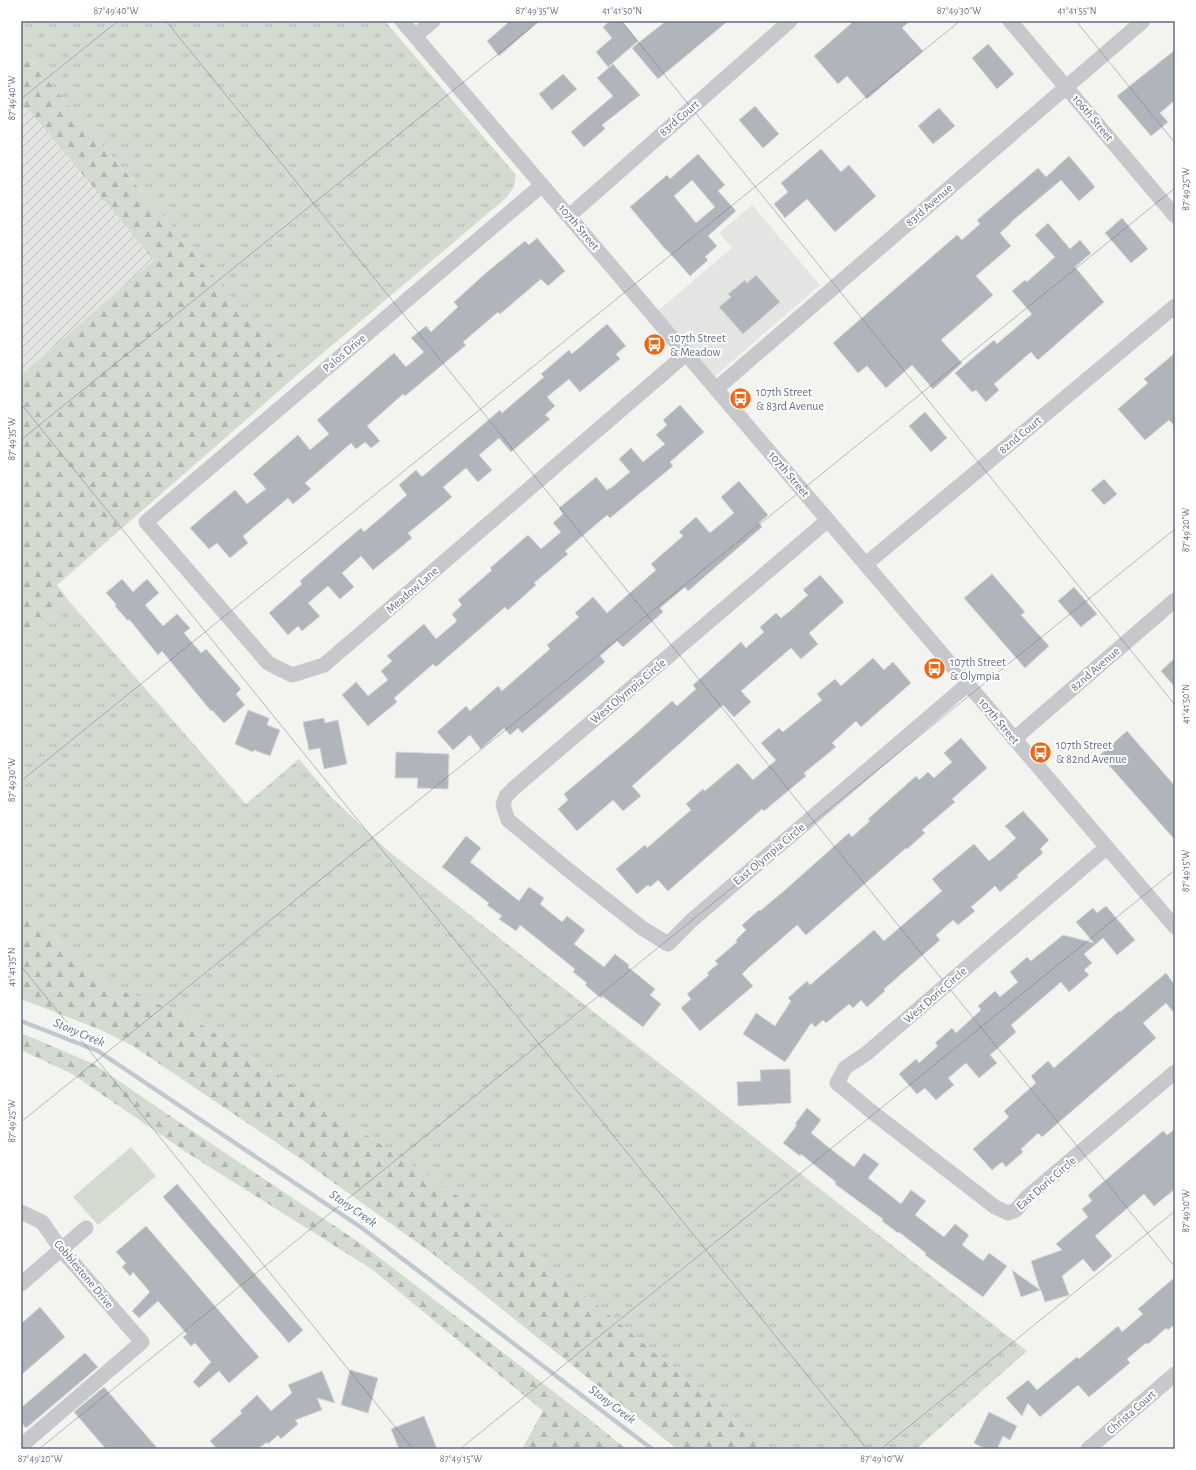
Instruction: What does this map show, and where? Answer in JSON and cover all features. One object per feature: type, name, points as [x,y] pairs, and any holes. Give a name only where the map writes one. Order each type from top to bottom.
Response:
[{"type":"street","name":"107th Street","points":[[402,21],[1014,739],[1107,847],[1172,919]]},
{"type":"street","points":[[415,36],[433,21]]},
{"type":"street","name":"83rd Court","points":[[569,216],[790,21]]},
{"type":"street","name":"106th Street","points":[[1010,21],[1175,216]]},
{"type":"street","name":"83rd Avenue","points":[[716,389],[1143,21]]},
{"type":"street","name":"Palos Drive","points":[[146,522],[542,185]]},
{"type":"street","name":"82nd Court","points":[[866,564],[1175,306]]},
{"type":"street","name":"Meadow Lane","points":[[146,522],[268,663],[292,675],[324,665],[686,354]]},
{"type":"street","name":"West Olympia Circle","points":[[567,869],[508,820],[503,805],[506,796],[828,520]]},
{"type":"street","name":"82nd Avenue","points":[[1014,739],[1175,600]]},
{"type":"street","name":"East Olympia Circle","points":[[567,869],[642,928],[668,944],[692,920],[968,684]]},
{"type":"street","name":"West Doric Circle","points":[[910,1142],[837,1083],[845,1068],[867,1053],[1107,847]]},
{"type":"street","name":"East Doric Circle","points":[[910,1142],[995,1207],[1008,1213],[1016,1210],[1027,1197],[1175,1072]]},
{"type":"street","name":"Cobblestone Drive","points":[[21,1212],[42,1222],[61,1249],[142,1342],[21,1446]]},
{"type":"street","points":[[21,1284],[86,1228]]},
{"type":"street","name":"Christa Court","points":[[1088,1449],[1175,1374]]},
{"type":"shaded area","points":[[21,107],[28,109],[155,260],[21,375]]},
{"type":"shaded area","points":[[752,205],[820,285],[715,376],[659,310],[732,248],[719,233]]},
{"type":"green space","points":[[21,21],[385,21],[516,175],[514,187],[506,198],[297,375],[21,49]]},
{"type":"green space","points":[[21,49],[297,375],[57,585],[68,600],[21,644],[21,375],[154,260],[28,109],[21,107]]},
{"type":"green space","points":[[68,600],[246,804],[299,759],[330,796],[387,850],[1027,1351],[916,1449],[771,1449],[498,1223],[184,1013],[114,988],[21,908],[21,644]]},
{"type":"green space","points":[[21,908],[114,988],[184,1013],[498,1223],[771,1449],[677,1449],[433,1254],[305,1162],[133,1046],[101,1030],[21,999]]},
{"type":"green space","points":[[21,1033],[94,1064],[363,1245],[588,1418],[626,1449],[522,1449],[543,1411],[373,1270],[189,1154],[72,1074],[21,1050]]},
{"type":"green space","points":[[131,1147],[156,1176],[98,1225],[73,1197]]},
{"type":"building","points":[[510,21],[539,21],[499,56],[487,41]]},
{"type":"building","points":[[610,21],[622,21],[638,41],[608,67],[596,52],[612,38],[603,27]]},
{"type":"building","points":[[666,21],[728,21],[658,79],[632,48]]},
{"type":"building","points":[[854,21],[910,21],[902,28],[923,51],[867,99],[847,76],[838,84],[814,56]]},
{"type":"building","points":[[988,44],[1014,74],[997,89],[972,58]]},
{"type":"building","points":[[1175,50],[1175,100],[1160,113],[1168,122],[1151,136],[1117,96]]},
{"type":"building","points":[[613,64],[640,95],[602,125],[605,129],[584,147],[571,132],[613,96],[597,78]]},
{"type":"building","points":[[563,74],[577,89],[552,110],[539,94]]},
{"type":"building","points":[[755,106],[779,134],[763,148],[739,120]]},
{"type":"building","points":[[939,108],[955,126],[933,144],[918,126]]},
{"type":"building","points":[[821,149],[841,172],[849,165],[876,196],[835,232],[807,199],[785,218],[774,204],[788,192],[781,183]]},
{"type":"building","points":[[698,154],[725,185],[718,191],[736,211],[708,236],[717,246],[705,257],[708,260],[690,276],[630,207],[667,175],[670,179]],"holes":[[[692,180],[715,207],[696,223],[674,196]]]},
{"type":"building","points":[[1069,156],[1095,187],[1079,201],[1061,180],[1000,233],[1011,246],[976,276],[993,295],[941,340],[962,363],[933,389],[912,365],[886,388],[867,366],[858,373],[833,343],[957,235],[962,240],[980,224],[977,220],[1038,168],[1046,177]]},
{"type":"building","points":[[1122,218],[1148,249],[1131,263],[1105,233]]},
{"type":"building","points":[[1048,223],[1070,249],[1080,240],[1091,253],[1075,267],[1104,302],[1038,360],[1031,352],[994,384],[999,390],[986,402],[976,390],[972,392],[955,373],[994,340],[997,344],[1032,314],[1012,291],[1025,280],[1027,282],[1055,257],[1035,235]]},
{"type":"building","points":[[537,238],[565,271],[548,286],[541,279],[500,314],[498,312],[463,342],[466,345],[405,396],[403,394],[367,426],[380,441],[371,448],[365,442],[356,449],[351,443],[305,483],[311,489],[293,504],[288,498],[243,536],[248,543],[230,558],[217,543],[209,549],[190,528],[235,490],[247,504],[266,489],[253,474],[298,435],[310,450],[329,434],[317,420],[394,353],[406,367],[424,352],[411,338],[426,326],[431,332],[458,307],[454,302],[487,272],[525,241],[529,245]]},
{"type":"building","points":[[756,275],[780,302],[743,334],[719,307],[731,297],[728,294],[745,280],[747,283]]},
{"type":"building","points":[[607,324],[626,346],[616,354],[620,359],[580,392],[569,379],[547,397],[555,406],[545,415],[550,419],[511,452],[499,438],[479,455],[492,470],[478,482],[466,468],[443,487],[452,497],[408,533],[412,538],[373,570],[361,556],[342,573],[354,587],[340,599],[328,586],[308,603],[320,616],[302,631],[298,626],[288,635],[269,613],[302,584],[300,581],[361,528],[364,532],[407,495],[399,485],[416,470],[422,477],[500,410],[502,413],[544,377],[541,374],[569,350],[572,354]]},
{"type":"building","points":[[1175,353],[1175,427],[1169,420],[1145,440],[1118,409],[1148,383],[1144,379]]},
{"type":"building","points":[[680,405],[704,432],[670,462],[673,466],[610,518],[607,515],[565,551],[568,554],[534,583],[536,585],[508,610],[505,607],[436,667],[433,664],[394,698],[397,702],[368,726],[342,695],[356,682],[368,696],[388,680],[381,671],[392,661],[387,656],[424,624],[436,639],[457,621],[452,614],[462,605],[458,600],[492,570],[490,568],[528,535],[541,549],[561,532],[553,523],[563,514],[559,508],[596,477],[607,490],[630,472],[619,459],[631,448],[643,462],[665,444],[656,435],[667,425],[663,420]]},
{"type":"building","points":[[925,412],[947,438],[931,452],[909,426]]},
{"type":"building","points":[[1104,479],[1117,494],[1104,505],[1091,490]]},
{"type":"building","points":[[739,481],[768,515],[759,523],[762,527],[688,591],[685,587],[660,608],[663,612],[623,647],[617,641],[600,656],[605,662],[522,733],[518,728],[510,735],[504,728],[481,749],[470,735],[453,750],[437,732],[466,706],[470,711],[498,686],[502,691],[550,649],[547,645],[579,617],[575,613],[593,597],[607,613],[656,570],[651,564],[683,536],[679,532],[696,517],[710,533],[734,513],[721,497]]},
{"type":"building","points":[[992,574],[1025,612],[1021,615],[1049,646],[1025,668],[964,598]]},
{"type":"building","points":[[820,575],[844,602],[809,633],[818,644],[801,659],[791,648],[741,691],[751,702],[734,717],[723,705],[632,786],[641,796],[623,811],[613,800],[577,831],[558,809],[568,800],[564,794],[672,701],[677,706],[696,689],[693,685],[741,642],[746,648],[764,632],[760,627],[776,613],[781,618],[790,611],[808,595],[803,590]]},
{"type":"building","points":[[122,579],[133,592],[147,579],[159,593],[145,605],[163,626],[177,614],[190,628],[184,633],[201,653],[206,649],[241,689],[236,694],[245,705],[224,723],[212,710],[211,711],[162,651],[158,655],[129,619],[128,621],[115,606],[116,604],[106,593]]},
{"type":"building","points":[[1074,587],[1097,614],[1081,627],[1058,601]]},
{"type":"building","points":[[873,658],[884,670],[893,662],[911,683],[861,727],[856,721],[832,743],[836,747],[804,773],[806,776],[764,811],[762,809],[668,891],[658,880],[650,887],[648,885],[637,894],[616,869],[645,845],[647,848],[691,810],[686,804],[703,789],[705,791],[738,763],[753,780],[776,760],[761,743],[779,728],[783,732],[822,700],[817,694],[835,679],[841,686]]},
{"type":"building","points":[[1175,658],[1175,687],[1161,671]]},
{"type":"building","points":[[248,710],[269,718],[267,725],[280,730],[270,756],[254,750],[253,752],[235,744]]},
{"type":"building","points":[[324,718],[325,723],[338,720],[347,764],[324,769],[320,748],[309,750],[303,722]]},
{"type":"building","points":[[1127,731],[1175,786],[1175,840],[1100,755]]},
{"type":"building","points":[[961,738],[987,768],[952,799],[955,802],[922,830],[925,833],[806,935],[797,925],[749,967],[742,974],[753,986],[700,1031],[681,1008],[691,999],[687,994],[709,975],[707,973],[718,964],[715,961],[737,942],[736,940],[746,930],[742,925],[784,891],[849,833],[852,837],[870,821],[868,819],[916,776],[919,780],[928,772],[934,778],[952,762],[944,753]]},
{"type":"building","points":[[396,752],[449,754],[448,789],[417,788],[418,778],[395,778]]},
{"type":"building","points":[[1023,811],[1049,840],[1040,849],[1043,853],[1000,892],[995,886],[971,907],[975,911],[958,925],[953,920],[936,935],[940,940],[884,989],[885,991],[867,1007],[861,1000],[853,1008],[849,1004],[826,1023],[823,1020],[815,1027],[811,1023],[785,1062],[743,1034],[756,1013],[775,1026],[791,1001],[788,998],[807,981],[810,985],[874,930],[884,941],[942,891],[932,879],[974,844],[989,861],[998,854],[1016,838],[1005,826]]},
{"type":"building","points":[[466,836],[481,848],[470,862],[519,901],[529,887],[544,898],[540,904],[562,922],[567,916],[585,930],[574,944],[604,967],[615,954],[629,965],[628,967],[655,989],[650,995],[661,1004],[643,1027],[585,985],[587,983],[573,972],[575,969],[520,925],[516,931],[499,919],[502,916],[487,905],[489,903],[442,867]]},
{"type":"building","points":[[1106,906],[1135,940],[1117,955],[1103,938],[1084,954],[1092,963],[1084,970],[1089,975],[1069,992],[1061,982],[1011,1025],[1016,1032],[990,1055],[997,1063],[979,1078],[966,1063],[948,1078],[954,1085],[936,1100],[925,1088],[917,1094],[899,1074],[916,1059],[919,1063],[938,1046],[935,1043],[952,1028],[956,1033],[981,1010],[978,1006],[995,991],[1000,997],[1018,982],[1010,972],[1027,957],[1031,961],[1063,935],[1094,943],[1076,922],[1093,908],[1097,913]]},
{"type":"building","points":[[1166,973],[1175,985],[1175,1014],[1166,1003],[1143,1023],[1156,1038],[1042,1137],[1038,1133],[1021,1149],[1023,1152],[1006,1167],[1002,1162],[992,1170],[973,1149],[1009,1117],[1004,1111],[1036,1083],[1031,1076],[1048,1061],[1054,1068],[1119,1011],[1120,1012]]},
{"type":"building","points":[[790,1069],[791,1103],[738,1106],[737,1082],[761,1081],[760,1070]]},
{"type":"building","points":[[807,1108],[821,1120],[811,1133],[828,1147],[854,1167],[864,1153],[879,1164],[868,1178],[901,1204],[911,1190],[926,1201],[915,1215],[944,1237],[955,1224],[969,1235],[962,1245],[983,1261],[989,1253],[1007,1266],[983,1297],[925,1255],[926,1253],[835,1184],[836,1182],[801,1154],[800,1156],[783,1143],[797,1125],[795,1124]]},
{"type":"building","points":[[1175,1129],[1175,1189],[1154,1206],[1144,1194],[1095,1236],[1112,1256],[1094,1272],[1083,1259],[1062,1276],[1069,1295],[1045,1302],[1031,1261],[1062,1250],[1056,1244],[1088,1217],[1082,1209],[1092,1201],[1088,1195],[1163,1131],[1167,1135]]},
{"type":"building","points":[[177,1184],[303,1330],[289,1343],[163,1197]]},
{"type":"building","points":[[146,1226],[259,1357],[229,1383],[219,1371],[199,1388],[193,1382],[211,1362],[195,1343],[191,1346],[183,1337],[187,1334],[158,1301],[139,1318],[132,1311],[150,1292],[133,1272],[130,1276],[122,1267],[126,1263],[116,1252]]},
{"type":"building","points":[[1012,1270],[1040,1290],[1021,1297]]},
{"type":"building","points":[[1175,1277],[1175,1324],[1168,1330],[1166,1328],[1148,1344],[1146,1343],[1127,1359],[1130,1363],[1089,1397],[1078,1385],[1040,1417],[1028,1403],[1022,1416],[1006,1398],[1028,1380],[1037,1390],[1077,1357],[1079,1359],[1118,1326],[1122,1332],[1143,1314],[1138,1309]]},
{"type":"building","points":[[40,1307],[65,1337],[21,1375],[21,1324]]},
{"type":"building","points":[[85,1353],[98,1367],[26,1428],[21,1422],[21,1408]]},
{"type":"building","points":[[350,1370],[378,1378],[368,1413],[341,1405]]},
{"type":"building","points":[[322,1371],[335,1403],[317,1398],[322,1410],[295,1420],[298,1424],[281,1439],[278,1435],[268,1444],[267,1442],[258,1449],[217,1449],[210,1441],[242,1413],[240,1411],[257,1395],[271,1411],[292,1393],[288,1385]]},
{"type":"building","points":[[104,1387],[158,1449],[106,1449],[74,1412]]},
{"type":"building","points":[[989,1412],[1017,1426],[1010,1440],[1003,1436],[997,1449],[986,1449],[974,1443]]},
{"type":"building","points":[[424,1416],[437,1449],[399,1449],[391,1429]]},
{"type":"waterway","name":"Stony Creek","points":[[21,1021],[98,1051],[362,1228],[652,1449]]},
{"type":"place","name":"107th Street & Meadow","points":[[655,345]]},
{"type":"place","name":"107th Street & 83rd Avenue","points":[[741,399]]},
{"type":"place","name":"107th Street & Olympia","points":[[934,669]]},
{"type":"place","name":"107th Street & 82nd Avenue","points":[[1041,752]]}]
